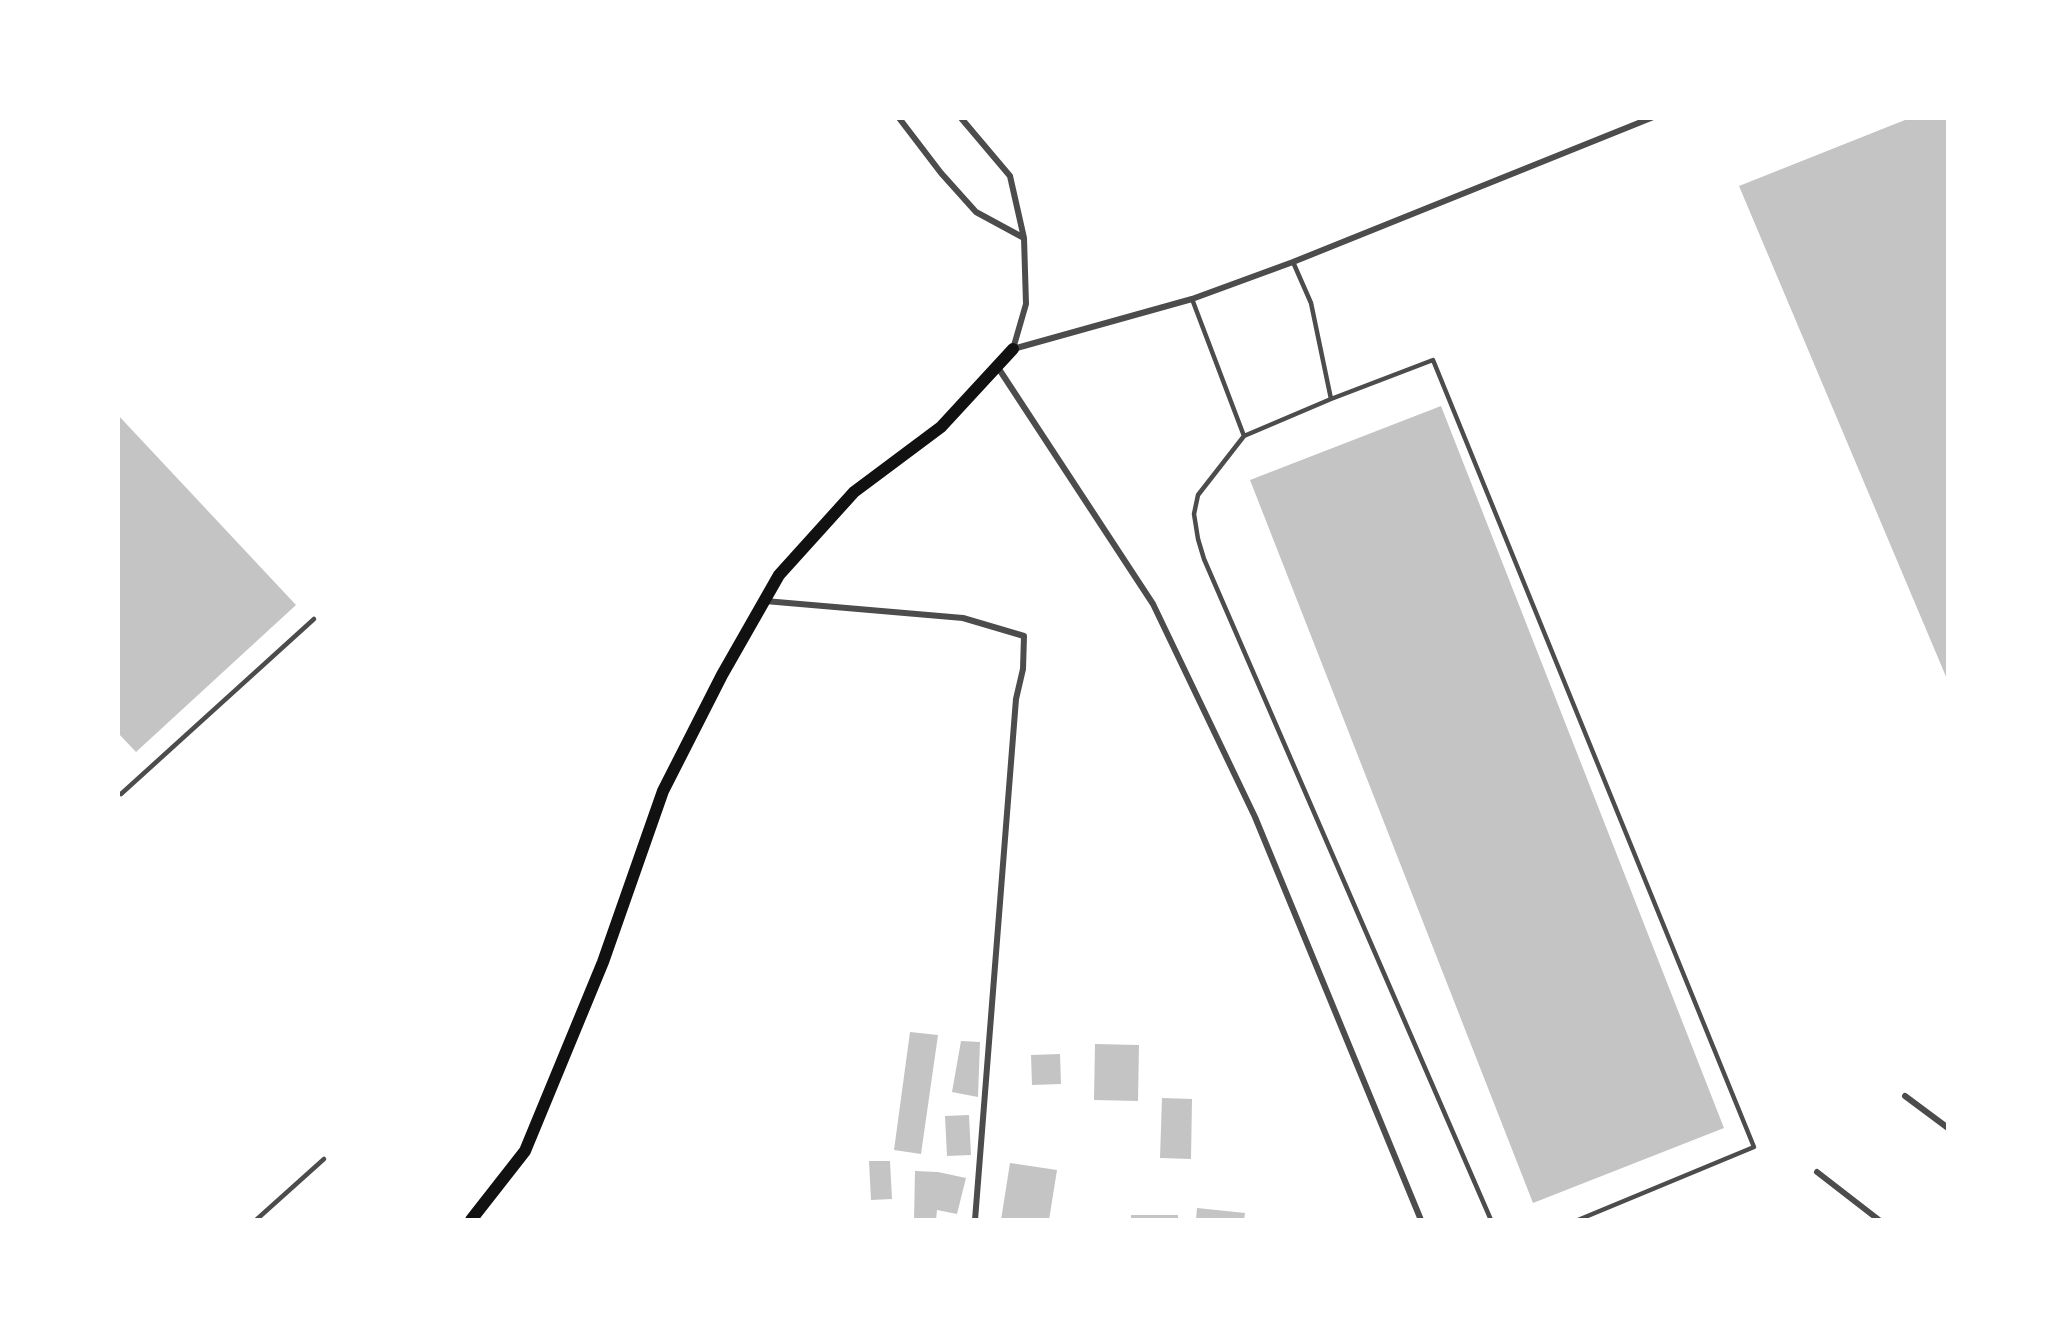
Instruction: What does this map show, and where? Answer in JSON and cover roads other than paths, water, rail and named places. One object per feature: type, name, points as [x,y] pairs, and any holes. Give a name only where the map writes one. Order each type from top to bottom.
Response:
[{"type":"main road","points":[[471,1220],[525,1151],[603,962],[663,791],[722,675],[780,575],[854,492],[941,427],[1013,349]]},
{"type":"street","points":[[899,118],[941,173],[976,212],[1024,238]]},
{"type":"street","points":[[961,118],[1010,176],[1024,238],[1026,304],[1013,349]]},
{"type":"street","points":[[1013,349],[1192,299],[1293,262],[1651,118]]},
{"type":"street","points":[[997,366],[1153,604],[1256,817],[1422,1220]]},
{"type":"street","points":[[764,601],[963,618],[1024,636],[1023,669],[1016,699],[1014,722],[975,1220]]},
{"type":"street","points":[[1905,1096],[1947,1128]]},
{"type":"street","points":[[1817,1172],[1879,1220]]},
{"type":"lane","points":[[1293,262],[1311,303],[1331,399]]},
{"type":"lane","points":[[1192,299],[1244,436]]},
{"type":"lane","points":[[1491,1220],[1204,559],[1194,513],[1198,495],[1244,436],[1331,399],[1433,360],[1754,1147],[1578,1220]]},
{"type":"lane","points":[[119,794],[314,620]]},
{"type":"lane","points":[[256,1220],[324,1159]]}]
